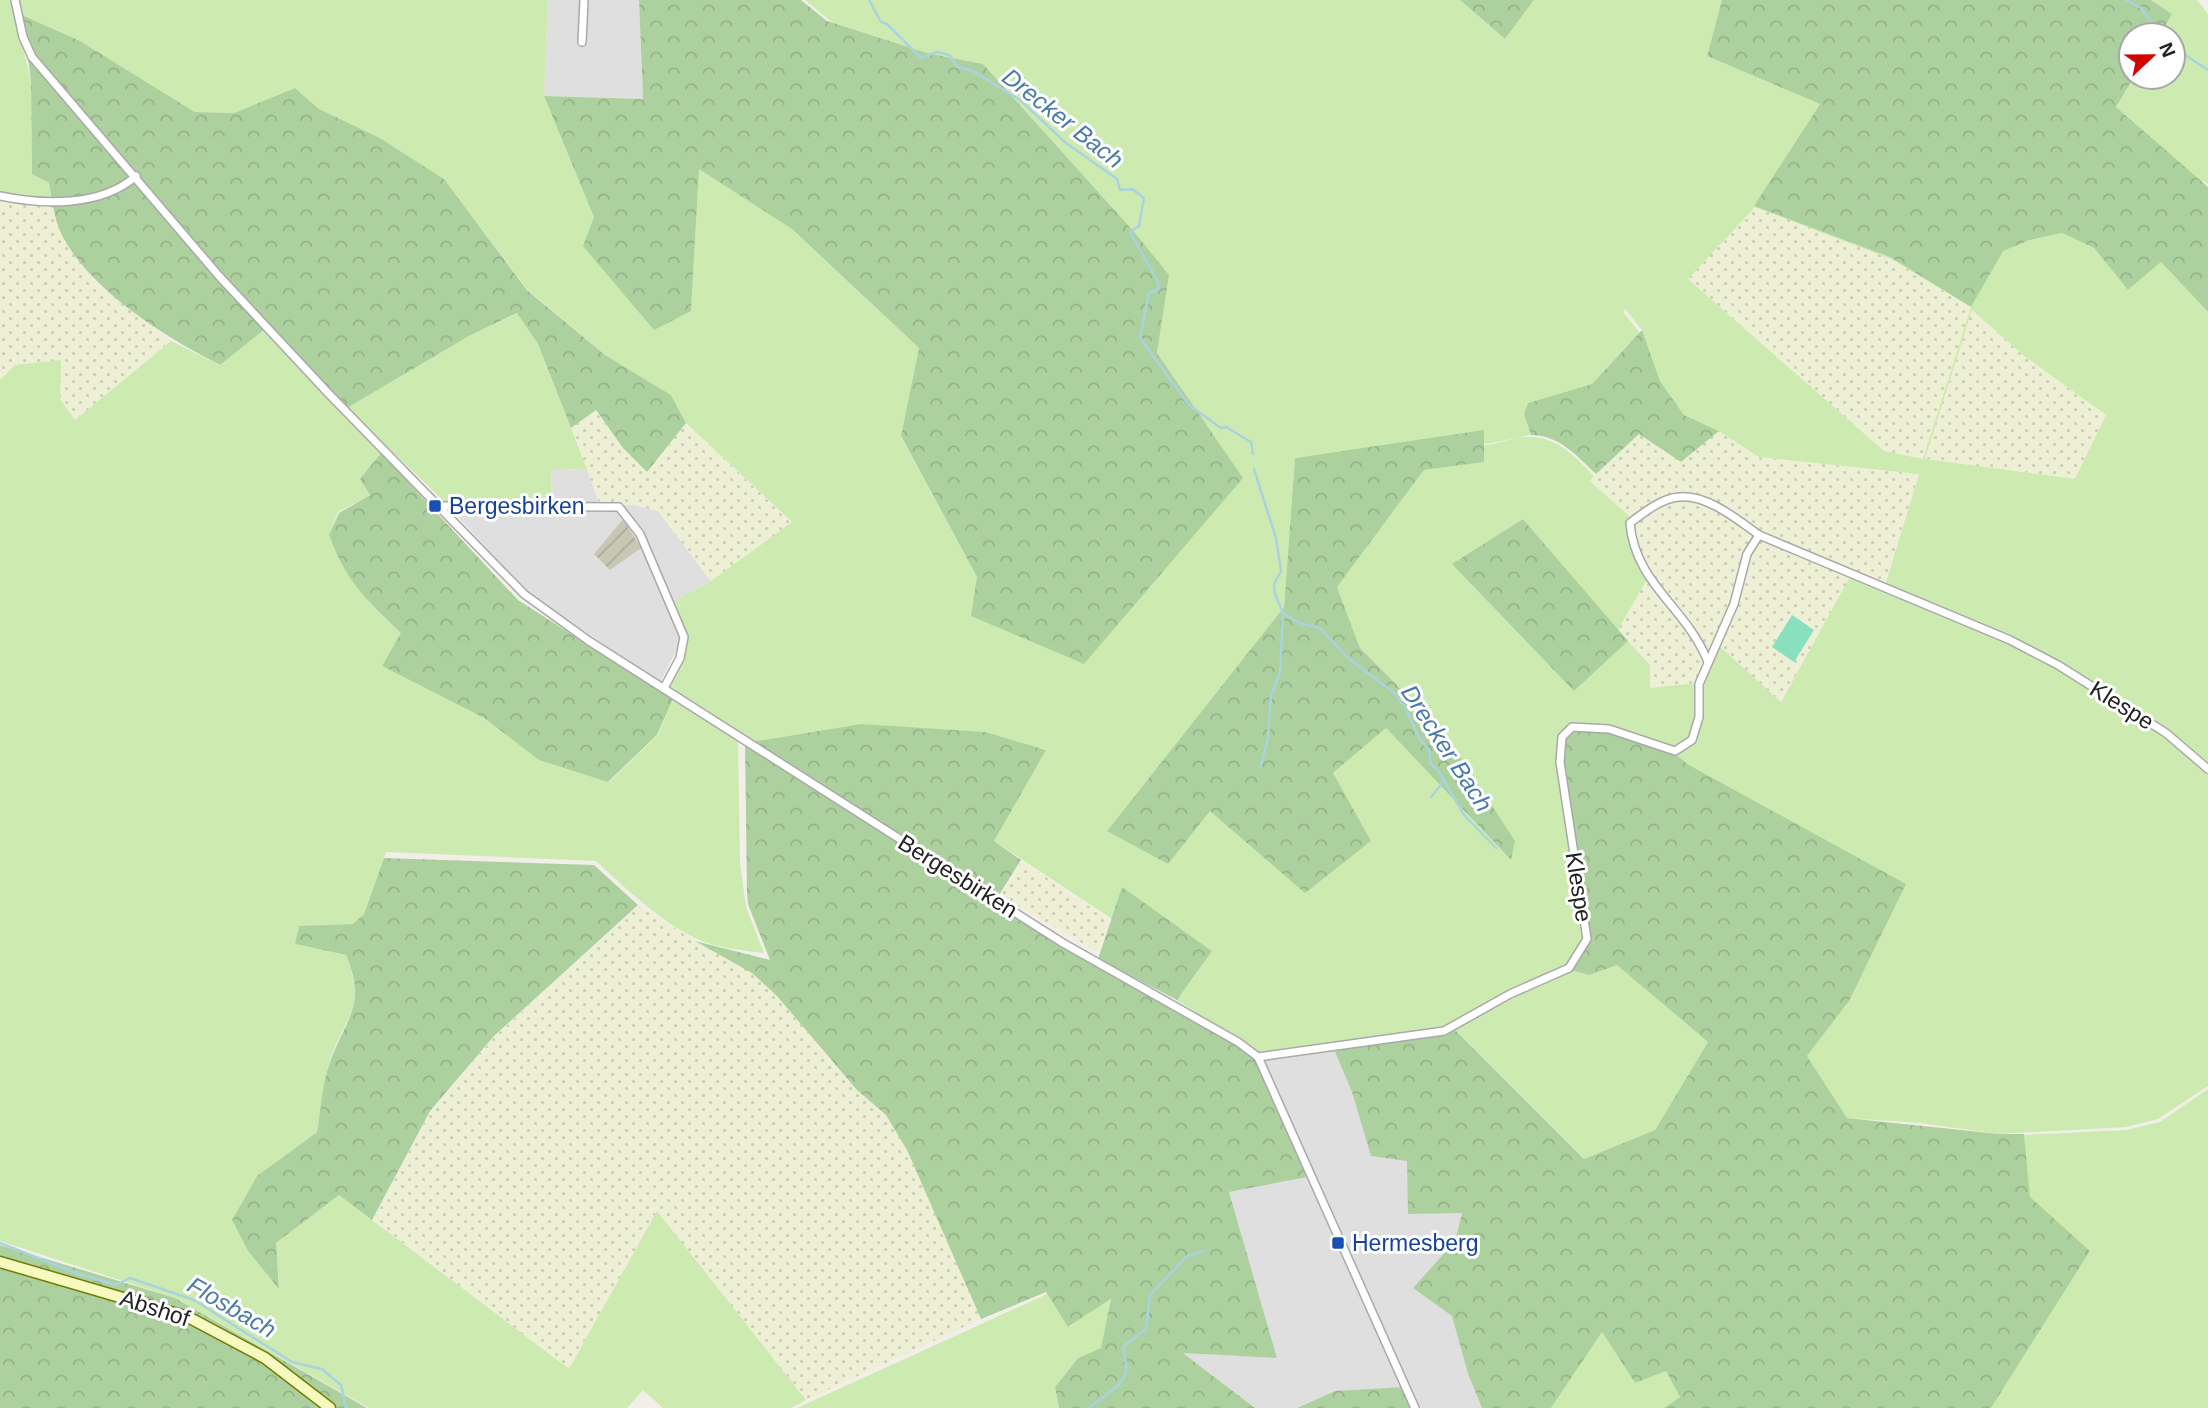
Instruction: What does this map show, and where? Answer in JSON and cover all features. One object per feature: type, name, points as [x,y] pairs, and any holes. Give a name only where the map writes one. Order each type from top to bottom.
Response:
[{"type":"street","name":"Bergesbirken","points":[[15,0],[23,37],[32,57],[219,276],[523,594],[589,641],[1063,943],[1238,1042],[1258,1057]]},
{"type":"street","points":[[582,42],[584,0]]},
{"type":"street","points":[[0,196],[30,202],[64,203],[127,183],[136,176]]},
{"type":"street","name":"Klespe","points":[[1708,663],[1700,642],[1680,612],[1660,595],[1632,545],[1630,523],[1650,509],[1679,496],[1720,507],[1759,535],[2010,640],[2046,658],[2166,733],[2208,769]]},
{"type":"street","points":[[439,506],[619,506],[640,534],[684,637],[680,658],[664,688]]},
{"type":"street","name":"Klespe","points":[[1258,1057],[1444,1031],[1510,994],[1548,980],[1569,968],[1587,939],[1560,762],[1562,737],[1572,726],[1591,726],[1675,751],[1692,740],[1699,717],[1699,684],[1734,604],[1746,554],[1759,535]]},
{"type":"street","points":[[1258,1057],[1415,1408]]},
{"type":"street","name":"Abshof","points":[[0,1262],[188,1317],[265,1358],[330,1408]]},
{"type":"shaded area","points":[[548,0],[639,0],[643,99],[544,96]]},
{"type":"shaded area","points":[[0,198],[54,205],[60,231],[97,284],[171,341],[75,420],[60,399],[15,365],[0,380]]},
{"type":"shaded area","points":[[1755,206],[1891,259],[1971,307],[1923,459],[1884,451],[1688,279]]},
{"type":"shaded area","points":[[1972,310],[2023,355],[2106,415],[2075,479],[1925,459]]},
{"type":"shaded area","points":[[595,410],[623,448],[647,472],[686,423],[792,523],[711,581],[658,511],[635,505],[600,505],[571,428]]},
{"type":"shaded area","points":[[1719,431],[1759,457],[1919,474],[1884,587],[1853,573],[1781,702],[1697,683],[1649,689],[1650,665],[1618,630],[1647,577],[1632,545],[1630,517],[1589,480],[1639,434],[1681,462]]},
{"type":"shaded area","points":[[587,469],[600,505],[635,505],[658,511],[711,581],[699,587],[683,637],[660,683],[527,592],[450,508],[552,506],[551,470]]},
{"type":"shaded area","points":[[623,519],[641,548],[610,570],[594,554]]},
{"type":"shaded area","points":[[1022,861],[1110,920],[1097,952],[1000,895]]},
{"type":"shaded area","points":[[638,906],[752,973],[777,996],[857,1090],[886,1114],[907,1150],[981,1319],[806,1400],[657,1211],[569,1370],[373,1220],[430,1111],[494,1037]]},
{"type":"shaded area","points":[[1334,1045],[1352,1092],[1407,1161],[1462,1212],[1455,1241],[1413,1288],[1452,1315],[1468,1374],[1482,1408],[1415,1408],[1335,1391],[1297,1408],[1255,1408],[1182,1352],[1277,1358],[1229,1192],[1258,1057]]},
{"type":"green space","points":[[0,0],[11,0],[31,81],[32,174],[49,183],[53,201],[0,195]]},
{"type":"green space","points":[[19,0],[548,0],[544,96],[595,217],[691,311],[699,168],[792,229],[919,348],[901,437],[977,577],[1242,478],[1157,353],[1169,275],[983,64],[927,53],[833,23],[805,0],[1460,0],[1505,39],[1534,0],[1722,0],[1707,56],[1820,104],[1755,205],[1890,257],[1971,306],[2002,251],[2030,240],[2062,233],[2094,248],[2128,290],[2161,262],[2208,312],[2208,766],[2169,731],[2059,663],[1885,586],[1919,474],[1759,457],[1719,431],[1684,415],[1660,381],[1642,330],[1625,309],[1623,312],[1640,333],[1592,384],[1528,403],[1524,414],[1531,435],[1487,444],[1484,443],[1484,431],[1295,458],[1284,607],[1107,831],[1210,811],[1333,773],[1386,728],[1511,860],[1444,732],[1360,648],[1337,587],[1424,470],[1483,462],[1484,445],[1517,438],[1541,438],[1551,441],[1569,452],[1594,476],[1590,481],[1630,517],[1629,541],[1638,565],[1647,579],[1618,630],[1523,519],[1453,564],[1574,690],[1628,641],[1650,665],[1650,688],[1697,683],[1694,728],[1690,736],[1675,749],[1609,727],[1571,725],[1585,939],[1568,967],[1443,1029],[1258,1054],[1177,1000],[1212,951],[1122,888],[1112,919],[994,841],[1046,749],[862,724],[751,742],[668,686],[677,673],[688,639],[673,602],[711,581],[792,522],[686,423],[671,395],[605,355],[527,289],[444,179],[380,138],[319,109],[295,88],[234,113],[195,112],[80,41],[22,15]],"holes":[[[1755,207],[1891,259],[1971,307],[1923,459],[1884,451],[1688,279]],[[1972,310],[2023,355],[2106,415],[2075,479],[1925,459]]]},
{"type":"green space","points":[[639,0],[801,0],[827,21],[927,53],[983,64],[1135,233],[1169,275],[1157,353],[1243,478],[1084,664],[971,616],[977,577],[901,436],[919,348],[792,229],[699,169],[691,311],[654,330],[583,246],[594,217],[544,96],[643,99]]},
{"type":"green space","points":[[1460,0],[1534,0],[1505,39]]},
{"type":"green space","points":[[1722,0],[2151,0],[2172,14],[2168,21],[2117,21],[2117,91],[2126,91],[2116,107],[2208,187],[2208,312],[2161,262],[2128,290],[2094,248],[2062,233],[2030,240],[2003,251],[1971,307],[1890,257],[1754,206],[1820,104],[1707,56]]},
{"type":"green space","points":[[2151,0],[2197,0],[2208,14],[2208,184],[2195,178],[2116,107],[2126,91],[2187,91],[2187,21],[2168,21],[2172,14]]},
{"type":"green space","points":[[22,15],[80,41],[195,112],[234,113],[295,88],[319,109],[380,138],[444,179],[527,290],[605,355],[671,395],[686,423],[647,472],[623,448],[596,410],[571,428],[538,344],[517,313],[469,336],[347,408],[269,326],[220,365],[152,326],[108,292],[72,252],[60,231],[49,183],[32,174],[31,81]]},
{"type":"green space","points":[[518,313],[538,344],[587,469],[551,470],[552,503],[447,504],[347,408],[469,336]]},
{"type":"green space","points":[[1642,330],[1660,381],[1684,415],[1719,431],[1681,462],[1639,434],[1596,474],[1559,442],[1531,435],[1524,414],[1528,403],[1592,384]]},
{"type":"green space","points":[[263,331],[381,453],[361,479],[370,495],[338,512],[329,535],[343,566],[358,589],[402,633],[382,666],[484,718],[540,760],[609,782],[658,735],[673,699],[738,739],[740,863],[746,907],[764,953],[738,950],[695,938],[655,913],[596,861],[386,852],[364,914],[353,924],[295,944],[346,955],[355,990],[354,1003],[328,1067],[317,1132],[257,1176],[232,1220],[248,1251],[279,1287],[276,1243],[339,1195],[569,1369],[657,1211],[806,1400],[791,1408],[663,1408],[643,1390],[627,1408],[369,1408],[175,1298],[0,1241],[0,380],[15,365],[61,360],[60,399],[75,420],[171,341],[219,365]]},
{"type":"green space","points":[[1484,430],[1484,462],[1424,470],[1337,587],[1360,648],[1444,732],[1515,841],[1511,860],[1386,728],[1333,773],[1371,841],[1305,893],[1210,811],[1168,864],[1107,831],[1284,607],[1295,458]]},
{"type":"green space","points":[[381,453],[518,600],[673,699],[657,735],[608,782],[539,760],[484,718],[382,666],[401,633],[350,578],[329,535],[339,513],[370,495],[360,479]]},
{"type":"green space","points":[[1523,519],[1628,641],[1574,691],[1452,564]]},
{"type":"green space","points":[[1850,577],[2008,642],[2061,668],[2137,717],[2208,773],[2208,1086],[2158,1119],[2126,1127],[1999,1134],[1920,1123],[1847,1118],[1807,1056],[1849,1001],[1675,752],[1693,741],[1701,684],[1718,645],[1781,702]]},
{"type":"green space","points":[[1792,615],[1814,630],[1794,662],[1772,647]]},
{"type":"green space","points":[[861,724],[985,732],[1046,750],[994,841],[1021,860],[999,895],[751,742]]},
{"type":"green space","points":[[1574,729],[1634,737],[1663,747],[1687,764],[1906,884],[1849,1001],[1807,1056],[1847,1118],[1999,1134],[2024,1134],[2030,1197],[2090,1251],[1991,1408],[1664,1408],[1680,1397],[1666,1371],[1635,1383],[1602,1332],[1551,1408],[1482,1408],[1468,1374],[1452,1316],[1413,1288],[1455,1241],[1462,1213],[1408,1214],[1407,1161],[1371,1156],[1352,1092],[1333,1047],[1454,1029],[1584,1159],[1655,1130],[1708,1042],[1617,965],[1589,975],[1571,970],[1589,939],[1562,763],[1563,738]]},
{"type":"green space","points":[[745,744],[1047,936],[1258,1057],[1312,1176],[1229,1192],[1277,1358],[1183,1353],[1255,1408],[1059,1408],[1055,1387],[1078,1358],[1101,1348],[1111,1299],[1068,1327],[1046,1292],[981,1319],[907,1150],[886,1115],[857,1090],[777,996],[752,973],[695,941],[770,960],[748,904]]},
{"type":"green space","points":[[384,858],[594,865],[638,905],[494,1036],[430,1111],[372,1220],[339,1195],[276,1243],[279,1289],[248,1251],[232,1220],[257,1176],[317,1132],[327,1070],[355,999],[355,986],[346,955],[295,944],[299,926],[353,924],[364,914]]},
{"type":"green space","points":[[1122,887],[1212,951],[1177,1000],[1098,959]]},
{"type":"green space","points":[[1617,964],[1708,1042],[1655,1130],[1584,1159],[1454,1029],[1511,997],[1571,970],[1589,975]]},
{"type":"green space","points":[[2208,1089],[2208,1408],[1991,1408],[2090,1251],[2030,1198],[2024,1135],[2127,1130],[2160,1122]]},
{"type":"green space","points":[[0,1245],[175,1298],[367,1408],[0,1408]]},
{"type":"green space","points":[[1047,1294],[1069,1327],[1111,1299],[1102,1348],[1078,1358],[1055,1387],[1059,1408],[797,1408]]},
{"type":"green space","points":[[1602,1332],[1635,1383],[1666,1371],[1680,1397],[1664,1408],[1551,1408]]},
{"type":"green space","points":[[1405,1387],[1415,1408],[1297,1408],[1335,1391]]},
{"type":"waterway","name":"Drecker Bach","points":[[869,0],[881,22],[887,24],[921,58],[937,52],[949,55],[958,67],[973,71],[1020,100],[1066,143],[1117,179],[1120,190],[1132,189],[1144,198],[1139,226],[1130,232],[1158,282],[1159,289],[1149,293],[1140,338],[1189,405],[1221,428],[1226,427],[1251,442],[1253,454]]},
{"type":"waterway","name":"Drecker Bach","points":[[2126,0],[2141,8],[2151,21]]},
{"type":"waterway","name":"Drecker Bach","points":[[2187,56],[2208,70]]},
{"type":"waterway","name":"Drecker Bach","points":[[1254,469],[1276,538],[1281,571],[1274,584],[1283,613],[1299,623],[1320,628],[1348,658],[1393,692],[1405,707],[1419,738],[1430,751],[1430,764],[1438,770],[1464,815],[1496,848]]},
{"type":"waterway","points":[[1260,768],[1268,738],[1271,696],[1280,672],[1283,614]]},
{"type":"waterway","points":[[1431,797],[1443,782]]},
{"type":"waterway","name":"Flosbach","points":[[0,1243],[76,1273],[116,1285],[130,1278],[194,1300],[292,1362],[322,1369],[341,1385],[346,1408]]},
{"type":"waterway","points":[[1089,1408],[1121,1382],[1126,1370],[1124,1346],[1146,1329],[1150,1295],[1187,1256],[1204,1251]]},
{"type":"place","name":"Bergesbirken","points":[[435,506]]},
{"type":"place","name":"Hermesberg","points":[[1338,1243]]}]
